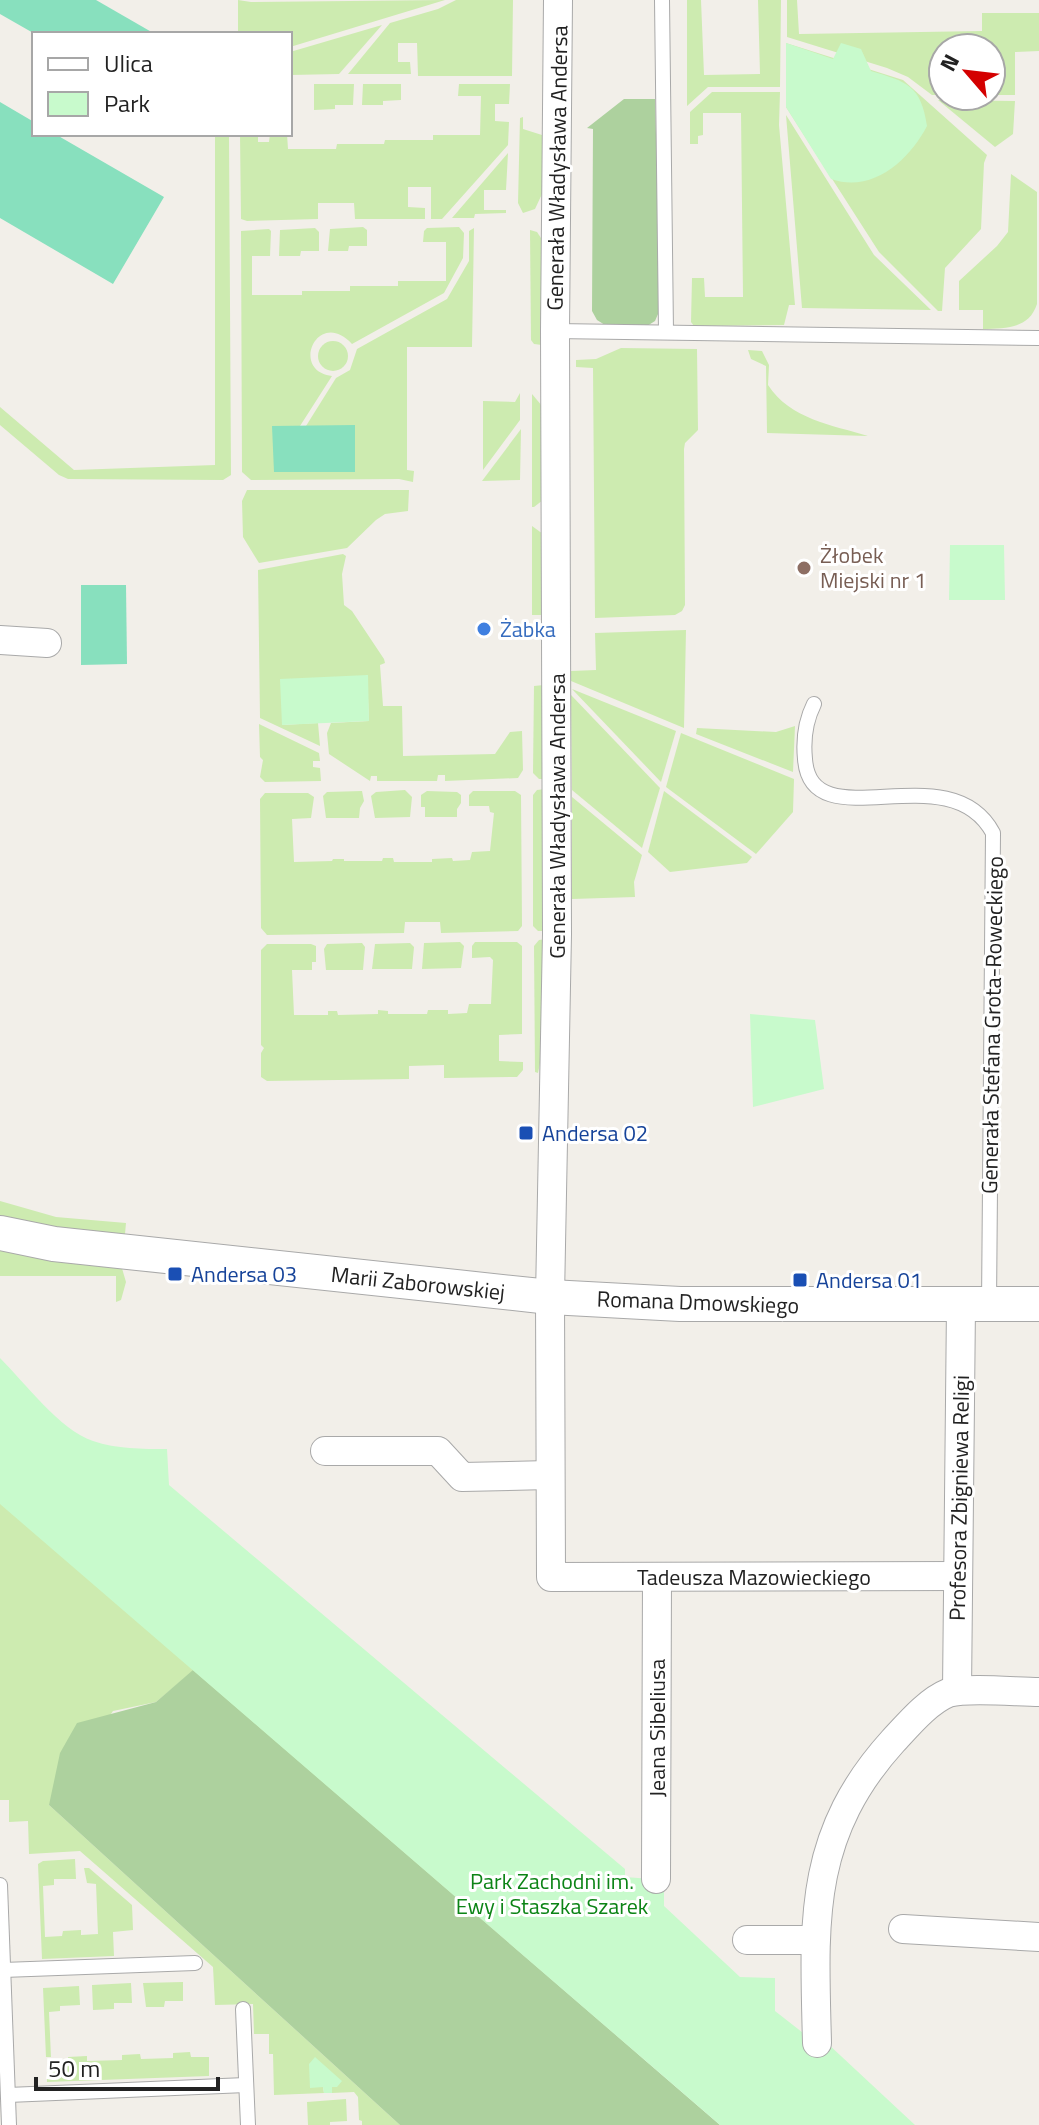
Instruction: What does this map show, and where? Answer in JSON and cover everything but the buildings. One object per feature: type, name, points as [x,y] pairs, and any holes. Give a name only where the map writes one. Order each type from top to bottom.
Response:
[{"type":"street","name":"Generała Władysława Andersa","points":[[551,1577],[550,1297],[557,946],[555,331],[558,0]]},
{"type":"street","points":[[0,640],[47,643]]},
{"type":"street","name":"Marii Zaborowskiej","points":[[0,1233],[110,1250],[550,1297]]},
{"type":"street","name":"Romana Dmowskiego","points":[[550,1297],[680,1304],[1039,1304]]},
{"type":"street","name":"Profesora Zbigniewa Religi","points":[[957,1691],[958,1576],[975,1306]]},
{"type":"street","points":[[325,1451],[438,1451],[462,1477],[549,1475]]},
{"type":"street","name":"Tadeusza Mazowieckiego","points":[[551,1577],[958,1576]]},
{"type":"street","name":"Jeana Sibeliusa","points":[[656,1879],[657,1577]]},
{"type":"street","points":[[817,2043],[814,1940],[823,1870],[841,1817],[862,1782],[891,1744],[942,1696],[957,1691],[1039,1692]]},
{"type":"street","points":[[903,1929],[1039,1937]]},
{"type":"street","points":[[747,1940],[814,1940]]},
{"type":"lane","points":[[662,0],[666,332]]},
{"type":"lane","points":[[555,331],[1039,338]]},
{"type":"lane","name":"Generała Stefana Grota-Roweckiego","points":[[814,704],[805,729],[805,762],[809,776],[824,793],[841,798],[926,795],[950,798],[979,815],[993,833],[975,1306]]},
{"type":"lane","points":[[0,1885],[9,2125]]},
{"type":"lane","points":[[3,1970],[195,1963]]},
{"type":"lane","points":[[243,2009],[248,2125]]},
{"type":"lane","points":[[8,2095],[246,2085]]},
{"type":"green space","points":[[0,0],[96,0],[152,32],[32,32],[0,14]]},
{"type":"green space","points":[[238,0],[445,0],[292,46],[292,32],[238,32]]},
{"type":"green space","points":[[456,0],[513,0],[512,76],[418,76],[417,43],[398,43],[398,62],[410,62],[411,74],[348,74],[390,23],[438,9]]},
{"type":"green space","points":[[687,0],[701,0],[704,75],[760,74],[758,0],[781,0],[780,87],[708,87],[687,106]]},
{"type":"green space","points":[[787,0],[797,0],[799,34],[982,31],[982,13],[1039,13],[1039,51],[1015,52],[1015,95],[1007,95],[1007,32],[927,32],[927,91],[908,77],[887,68],[787,37]]},
{"type":"green space","points":[[382,25],[339,74],[292,75],[292,51]]},
{"type":"green space","points":[[786,43],[903,80],[927,101],[927,112],[939,112],[987,155],[981,229],[945,268],[942,311],[938,311],[879,252],[786,107]]},
{"type":"green space","points":[[786,43],[833,59],[841,43],[861,49],[871,71],[910,87],[921,102],[927,126],[911,150],[875,178],[861,182],[831,179],[786,107]]},
{"type":"green space","points":[[314,84],[354,84],[353,105],[314,110]]},
{"type":"green space","points":[[363,84],[401,84],[401,100],[383,101],[383,105],[362,105]]},
{"type":"green space","points":[[459,84],[510,84],[509,104],[495,104],[495,121],[509,122],[508,145],[442,219],[431,219],[431,187],[408,187],[408,207],[425,208],[425,219],[355,219],[354,203],[318,203],[318,219],[241,219],[240,136],[258,136],[258,142],[269,142],[270,136],[287,136],[288,149],[336,149],[337,144],[433,140],[433,135],[480,135],[481,96],[458,96]]},
{"type":"green space","points":[[712,92],[780,92],[779,125],[795,305],[789,305],[784,325],[694,326],[691,322],[692,278],[704,278],[705,297],[743,297],[741,113],[703,113],[703,135],[698,136],[698,144],[690,144],[690,112]]},
{"type":"green space","points":[[624,99],[655,99],[661,307],[655,321],[647,326],[605,325],[597,320],[592,311],[593,129],[587,128]]},
{"type":"green space","points":[[1007,101],[1015,101],[1013,134],[995,147],[953,112],[1007,112]]},
{"type":"green space","points":[[0,102],[32,121],[32,136],[58,136],[164,197],[113,284],[0,218]]},
{"type":"green space","points":[[786,115],[874,255],[931,310],[802,308]]},
{"type":"green space","points":[[523,117],[523,129],[542,135],[542,194],[535,209],[523,213],[518,203],[520,118]]},
{"type":"green space","points":[[215,136],[229,136],[231,475],[223,480],[68,479],[59,475],[0,425],[0,407],[74,470],[215,465]]},
{"type":"green space","points":[[508,153],[506,190],[484,190],[484,210],[506,210],[506,213],[452,218]]},
{"type":"green space","points":[[1011,174],[1037,192],[1037,304],[1028,318],[1016,326],[983,329],[983,310],[959,310],[959,281],[1008,232]]},
{"type":"green space","points":[[363,227],[367,230],[367,246],[349,246],[348,251],[328,251],[330,229]]},
{"type":"green space","points":[[459,227],[464,233],[463,258],[444,293],[352,344],[340,335],[328,333],[313,344],[310,354],[312,364],[319,372],[332,376],[300,426],[306,426],[336,378],[350,370],[357,349],[447,299],[469,261],[469,231],[474,228],[472,347],[407,347],[407,470],[414,471],[413,482],[399,479],[251,480],[242,472],[241,231],[271,231],[270,256],[252,256],[252,295],[302,295],[302,291],[350,291],[350,286],[398,286],[398,281],[446,281],[446,242],[423,242],[424,231],[427,228]]},
{"type":"green space","points":[[315,228],[319,232],[319,251],[301,251],[300,256],[279,256],[280,230]]},
{"type":"green space","points":[[530,230],[537,232],[541,238],[542,345],[534,344],[531,340]]},
{"type":"green space","points":[[333,341],[344,345],[348,356],[344,367],[333,371],[322,367],[318,356],[322,345]]},
{"type":"green space","points":[[621,348],[697,349],[698,430],[685,443],[684,449],[685,605],[675,615],[595,618],[593,368],[576,367],[576,360],[596,359]]},
{"type":"green space","points":[[748,350],[762,351],[769,365],[768,385],[788,406],[826,424],[868,436],[767,433],[766,366],[751,359]]},
{"type":"green space","points":[[520,393],[520,420],[483,470],[483,401],[515,402]]},
{"type":"green space","points":[[532,394],[542,406],[543,500],[534,507],[532,507]]},
{"type":"green space","points":[[355,425],[355,472],[274,472],[272,426]]},
{"type":"green space","points":[[521,429],[520,480],[482,481]]},
{"type":"green space","points":[[247,490],[409,490],[408,511],[385,514],[347,548],[259,563],[243,537],[242,501]]},
{"type":"green space","points":[[532,526],[543,534],[544,615],[532,615]]},
{"type":"green space","points":[[950,545],[1004,545],[1005,600],[949,600]]},
{"type":"green space","points":[[343,554],[346,556],[342,574],[344,605],[352,611],[384,659],[385,663],[380,665],[383,706],[402,706],[403,756],[495,754],[510,732],[522,731],[523,770],[518,778],[445,781],[445,775],[438,775],[437,781],[377,781],[377,776],[371,776],[370,781],[329,754],[327,733],[331,723],[369,721],[367,675],[282,725],[318,723],[320,746],[260,718],[258,570]]},
{"type":"green space","points":[[81,585],[126,585],[127,664],[81,665]]},
{"type":"green space","points":[[686,630],[684,728],[571,681],[571,671],[596,670],[595,633]]},
{"type":"green space","points":[[368,675],[369,721],[282,725],[280,679]]},
{"type":"green space","points":[[544,685],[545,779],[539,779],[533,773],[534,686]]},
{"type":"green space","points":[[572,689],[676,731],[661,782]]},
{"type":"green space","points":[[571,695],[660,788],[642,848],[572,790]]},
{"type":"green space","points":[[259,724],[319,753],[320,761],[313,761],[313,767],[320,768],[321,781],[265,782],[260,777],[263,760],[260,757]]},
{"type":"green space","points":[[795,726],[793,772],[696,734],[697,728],[776,732]]},
{"type":"green space","points":[[681,733],[794,779],[793,812],[756,854],[666,787]]},
{"type":"green space","points":[[545,789],[546,931],[538,931],[533,926],[533,795],[537,790]]},
{"type":"green space","points":[[405,790],[412,797],[410,817],[375,818],[371,796],[376,792]]},
{"type":"green space","points":[[362,791],[364,801],[359,818],[326,818],[323,796],[327,792]]},
{"type":"green space","points":[[427,791],[457,792],[461,795],[457,817],[425,817],[421,795]]},
{"type":"green space","points":[[473,791],[515,791],[521,795],[522,926],[518,931],[441,933],[440,922],[405,922],[404,933],[267,935],[261,928],[260,799],[265,793],[308,793],[314,797],[311,818],[292,819],[294,862],[333,859],[382,861],[383,858],[393,858],[394,862],[432,862],[432,859],[470,860],[472,852],[490,851],[494,813],[490,812],[489,806],[469,806],[469,795]]},
{"type":"green space","points":[[664,791],[752,857],[747,863],[670,872],[648,852]]},
{"type":"green space","points":[[572,797],[642,855],[634,882],[635,897],[572,899]]},
{"type":"green space","points":[[546,939],[546,1033],[538,1073],[535,1072],[534,946],[539,940]]},
{"type":"green space","points":[[460,942],[464,946],[461,968],[422,969],[424,943]]},
{"type":"green space","points":[[475,942],[517,942],[522,946],[522,1034],[499,1035],[499,1061],[523,1062],[523,1070],[517,1077],[444,1078],[444,1065],[409,1066],[409,1079],[267,1081],[261,1077],[261,1053],[264,1048],[261,1045],[261,950],[267,944],[316,946],[316,962],[312,962],[312,970],[292,970],[294,1015],[328,1015],[328,1011],[337,1011],[338,1015],[378,1014],[378,1010],[388,1011],[388,1014],[427,1014],[428,1010],[448,1010],[448,1014],[467,1013],[469,1004],[491,1004],[493,960],[490,957],[472,958]]},
{"type":"green space","points":[[362,943],[365,947],[363,970],[326,970],[324,949],[327,944]]},
{"type":"green space","points":[[410,943],[414,947],[412,969],[372,969],[375,944]]},
{"type":"green space","points":[[750,1014],[815,1020],[824,1089],[753,1107]]},
{"type":"green space","points":[[0,1201],[56,1217],[126,1223],[125,1234],[122,1238],[0,1221]]},
{"type":"green space","points":[[0,1249],[121,1265],[126,1282],[121,1300],[116,1302],[116,1276],[0,1276]]},
{"type":"green space","name":"Park Zachodni im. Ewy i Staszka Szarek","points":[[0,1358],[44,1405],[81,1435],[111,1446],[167,1449],[169,1485],[625,1869],[625,1877],[664,1880],[664,1906],[740,1977],[775,1978],[775,2011],[807,2036],[812,2029],[915,2125],[720,2125],[0,1504]]},
{"type":"green space","points":[[0,1486],[645,2060],[193,1671],[156,1702],[113,1711],[49,1805],[400,2125],[362,2125],[358,2097],[354,2092],[332,2093],[332,2087],[323,2087],[324,2093],[274,2095],[269,2034],[254,2034],[253,2004],[215,2005],[213,1967],[80,1851],[29,1854],[28,1821],[9,1822],[9,1800],[0,1800]]},
{"type":"green space","points":[[193,1670],[720,2125],[400,2125],[49,1805],[60,1753],[77,1723],[156,1702]]},
{"type":"green space","points":[[75,1859],[76,1879],[54,1879],[54,1885],[43,1886],[45,1937],[62,1936],[63,1931],[81,1930],[81,1935],[98,1934],[96,1884],[87,1883],[84,1868],[89,1868],[132,1905],[133,1930],[113,1932],[114,1956],[42,1959],[38,1864]]},
{"type":"green space","points":[[183,1982],[183,2001],[165,2001],[164,2007],[146,2007],[143,1983]]},
{"type":"green space","points":[[131,1983],[132,2003],[114,2003],[114,2009],[93,2010],[92,1985]]},
{"type":"green space","points":[[79,1986],[80,2005],[60,2006],[60,2011],[49,2012],[51,2057],[46,2057],[43,1988]]},
{"type":"green space","points":[[190,2052],[191,2057],[209,2057],[209,2076],[47,2082],[47,2063],[68,2062],[68,2057],[87,2056],[87,2061],[122,2060],[122,2055],[140,2054],[141,2059],[173,2058],[173,2053]]},
{"type":"green space","points":[[315,2057],[342,2081],[337,2087],[332,2087],[332,2093],[324,2093],[323,2087],[310,2088],[309,2064]]},
{"type":"green space","points":[[346,2099],[347,2121],[308,2125],[307,2102]]},
{"type":"place","name":"Żłobek Miejski nr 1","points":[[804,568]]},
{"type":"place","name":"Żabka","points":[[484,629]]},
{"type":"place","name":"Andersa 02","points":[[526,1133]]},
{"type":"place","name":"Andersa 03","points":[[175,1274]]},
{"type":"place","name":"Andersa 01","points":[[800,1280]]}]
